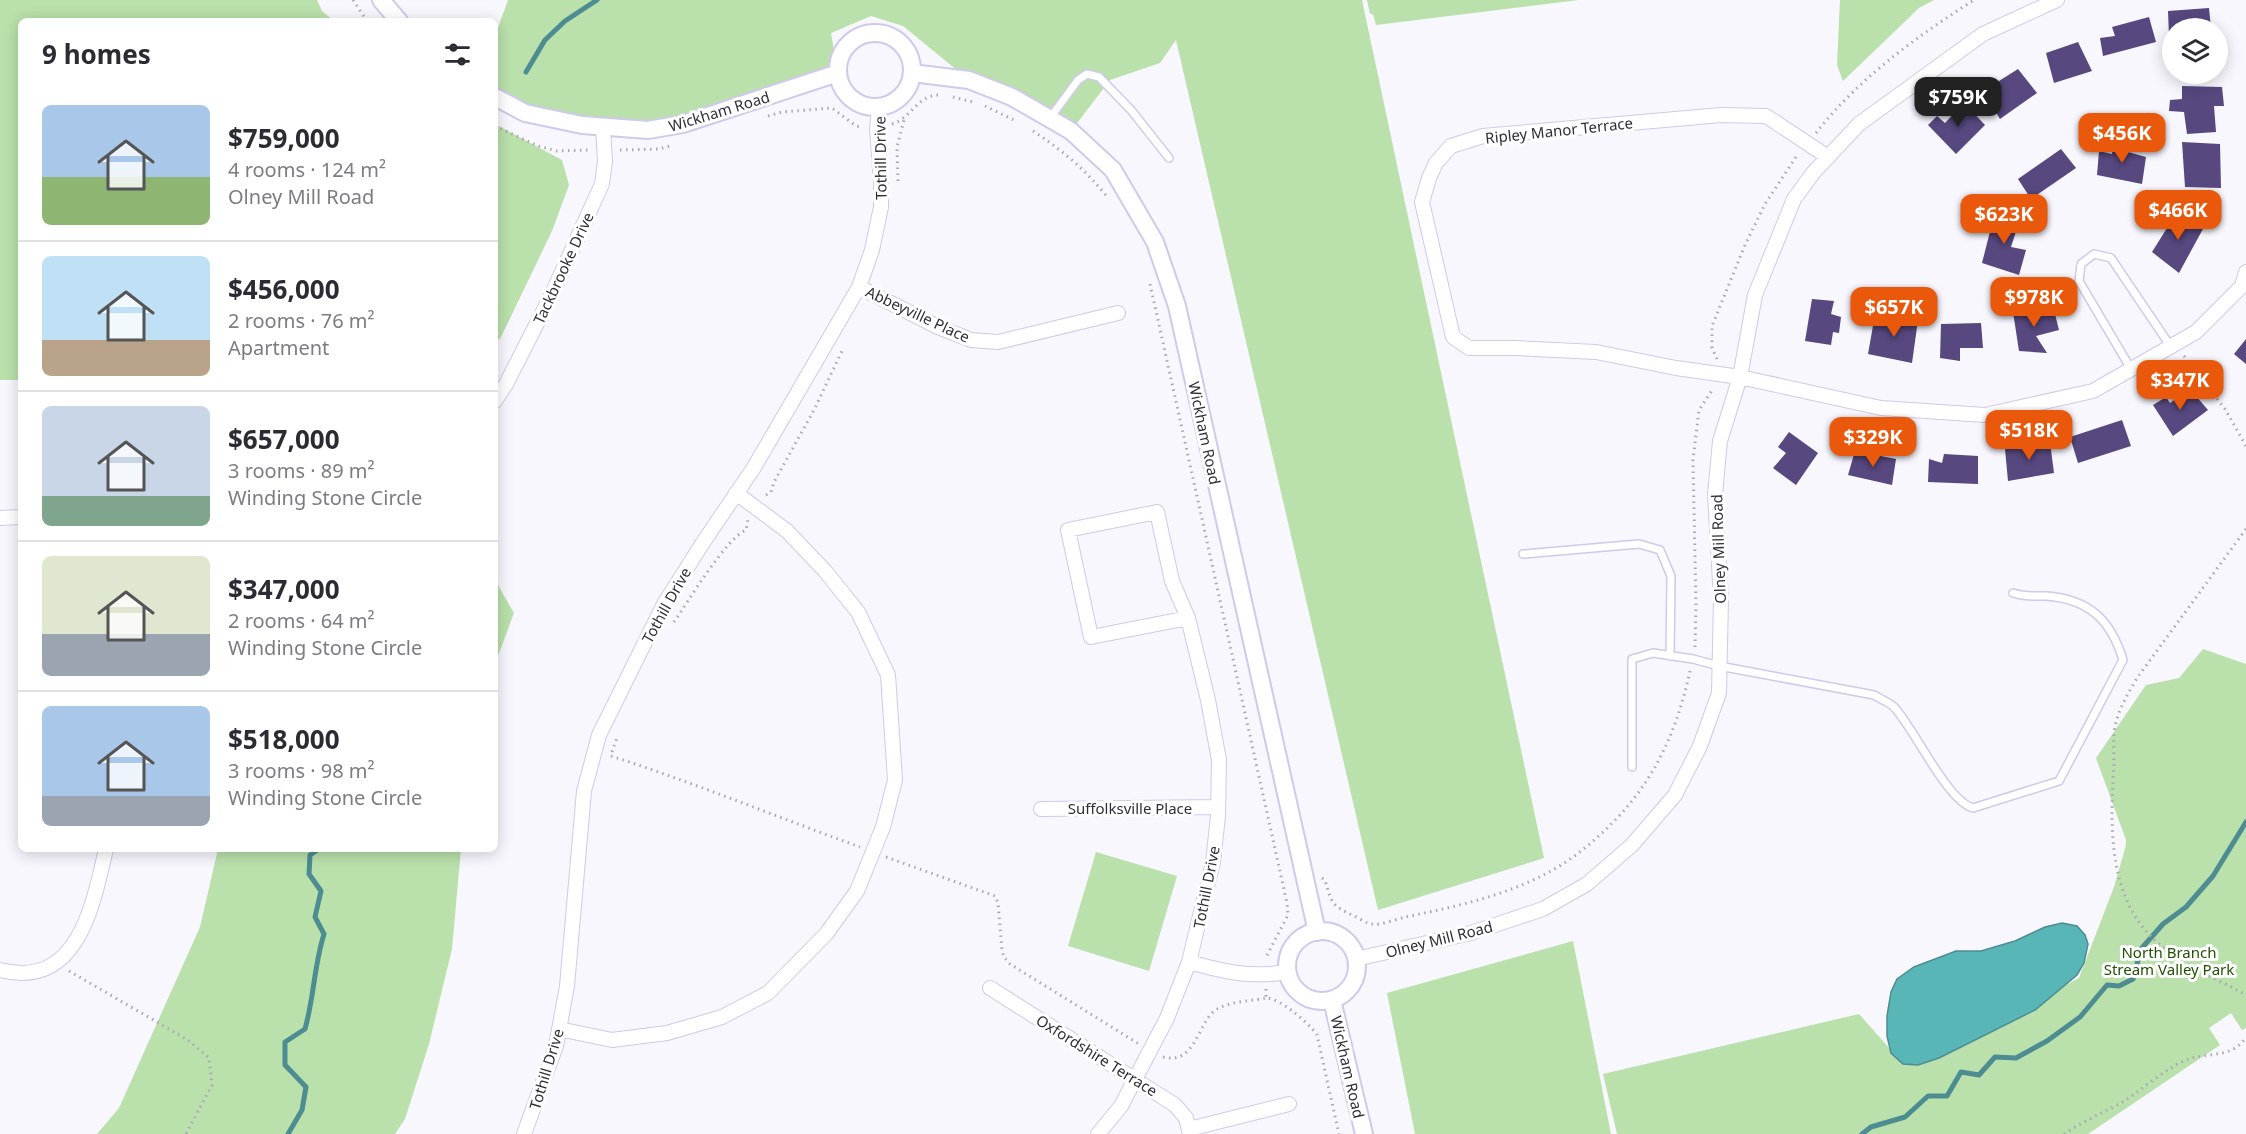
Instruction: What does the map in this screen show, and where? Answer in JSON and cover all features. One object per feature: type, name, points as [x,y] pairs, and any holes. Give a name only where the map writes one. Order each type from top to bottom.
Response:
[{"type":"street","points":[[381,0],[396,18]]},
{"type":"street","name":"Olney Mill Road","points":[[1356,959],[1471,933],[1543,909],[1587,884],[1632,845],[1675,795],[1700,746],[1719,693],[1721,600],[1715,495],[1720,441],[1740,377],[1755,295],[1794,199],[1828,157],[1859,124],[1983,34],[2057,0]]},
{"type":"street","points":[[882,33],[895,38],[905,48],[911,60],[912,73],[909,86],[902,97],[891,104],[879,107],[864,106],[851,99],[842,87],[838,73],[839,59],[846,47],[862,36],[882,33]]},
{"type":"street","name":"Wickham Road","points":[[498,99],[525,113],[603,128],[648,130],[683,124],[838,73]]},
{"type":"street","name":"Wickham Road","points":[[912,73],[969,80],[1012,97],[1071,131],[1113,170],[1155,242],[1177,306],[1317,932]]},
{"type":"street","name":"Tothill Drive","points":[[524,1134],[556,1046],[567,986],[573,933],[584,791],[599,735],[664,604],[753,469],[859,287],[872,250],[880,207],[881,183],[877,129],[879,107]]},
{"type":"street","name":"Ripley Manor Terrace","points":[[1828,157],[1766,116],[1720,115],[1483,136],[1451,146],[1436,163],[1422,202],[1453,337],[1469,348],[1596,352],[1676,368],[1740,377],[1881,408],[1985,415],[2094,391],[2196,332],[2242,286],[2246,272]]},
{"type":"street","name":"Tackbrooke Drive","points":[[498,396],[550,298],[602,184],[605,150],[603,128]]},
{"type":"street","name":"Abbeyville Place","points":[[859,287],[938,327],[971,340],[998,342],[1118,314]]},
{"type":"street","points":[[559,1029],[612,1040],[667,1033],[722,1017],[768,993],[826,934],[856,891],[883,827],[894,780],[888,675],[858,612],[825,571],[787,531],[736,493]]},
{"type":"street","name":"Tothill Drive","points":[[1098,1134],[1121,1106],[1167,1018],[1189,962],[1213,862],[1219,760],[1208,700],[1188,618],[1172,581],[1157,512],[1068,530],[1091,637],[1188,618]]},
{"type":"street","points":[[0,518],[18,517]]},
{"type":"street","name":"Suffolksville Place","points":[[1041,809],[1218,807]]},
{"type":"street","points":[[0,970],[24,974],[39,970],[55,963],[71,949],[82,930],[94,897],[105,852]]},
{"type":"street","points":[[1317,932],[1330,932],[1342,938],[1351,947],[1356,959],[1356,972],[1352,984],[1343,994],[1332,1000],[1320,1002],[1298,993],[1291,984],[1287,972],[1290,951],[1297,941],[1317,932]]},
{"type":"street","points":[[1189,962],[1233,974],[1266,975],[1287,972]]},
{"type":"street","name":"Oxfordshire Terrace","points":[[990,988],[1175,1105],[1186,1118],[1190,1131]]},
{"type":"street","name":"Wickham Road","points":[[1332,1000],[1364,1134]]},
{"type":"street","points":[[1190,1131],[1289,1104]]},
{"type":"lane","points":[[1050,118],[1078,80],[1087,74],[1099,77],[1131,110],[1169,158]]},
{"type":"lane","points":[[2132,369],[2079,281],[2082,264],[2094,254],[2111,258],[2173,346]]},
{"type":"lane","points":[[1523,554],[1639,544],[1660,550],[1671,576],[1670,656]]},
{"type":"lane","points":[[1632,767],[1632,659],[1653,653],[1874,695],[1893,706],[1934,767],[1965,806],[1973,808],[2059,781],[2123,660],[2118,643],[2104,619],[2078,602],[2047,596],[2023,597],[2013,593]]},
{"type":"path","points":[[352,0],[365,18]]},
{"type":"path","points":[[1304,879],[1321,877],[1325,880],[1330,899],[1335,907],[1372,924],[1475,902],[1516,888],[1556,868],[1587,847],[1620,815],[1644,785],[1667,748],[1681,710],[1693,659],[1696,606],[1693,460],[1699,410],[1713,390],[1717,374],[1718,360],[1710,338],[1712,326],[1744,244],[1792,161],[1831,114],[1888,60],[1932,26],[1974,0]]},
{"type":"path","points":[[898,187],[897,147],[904,120],[917,105],[931,95],[945,94],[975,102]]},
{"type":"path","points":[[984,106],[1019,122]]},
{"type":"path","points":[[760,118],[782,112],[832,108],[856,126],[877,129],[904,120]]},
{"type":"path","points":[[498,127],[538,146],[557,151],[660,149],[679,142]]},
{"type":"path","points":[[1028,127],[1060,148],[1089,174],[1108,198]]},
{"type":"path","points":[[1148,279],[1287,903],[1287,915],[1265,958],[1266,998]]},
{"type":"path","points":[[669,630],[712,567],[737,535],[746,530],[746,523],[765,496],[771,492],[846,342]]},
{"type":"path","points":[[2173,346],[2224,409],[2246,446]]},
{"type":"path","points":[[2246,529],[2137,678],[2126,697],[2116,722],[2111,826],[2115,861],[2123,891],[2136,917],[2158,944],[2178,958],[2246,995]]},
{"type":"path","points":[[609,764],[619,730]]},
{"type":"path","points":[[611,756],[680,778],[754,808],[995,897],[998,903],[1002,950],[1010,964],[1161,1057],[1171,1059],[1179,1057],[1197,1039],[1211,1014],[1218,1008],[1273,998],[1311,1027],[1317,1035],[1339,1134]]},
{"type":"path","points":[[55,963],[188,1040],[209,1058],[212,1085],[186,1134]]},
{"type":"path","points":[[2064,1134],[2121,1103],[2191,1058],[2229,1052],[2242,1045],[2246,1037]]},
{"type":"green space","points":[[0,0],[317,0],[322,11],[330,18],[18,18],[18,380],[0,380]]},
{"type":"green space","points":[[508,0],[1362,0],[1544,858],[1378,910],[1176,40],[1160,63],[1110,80],[1071,131],[969,80],[903,26],[871,16],[831,33],[838,73],[683,124],[603,128],[498,98],[498,28]]},
{"type":"green space","points":[[1367,0],[1579,0],[1376,25],[1373,14],[1370,14]]},
{"type":"green space","points":[[1840,0],[1934,0],[1919,8],[1843,81],[1837,65]]},
{"type":"green space","points":[[498,126],[562,160],[569,185],[552,231],[498,340]]},
{"type":"green space","points":[[498,585],[514,613],[498,656]]},
{"type":"green space","name":"North Branch Stream Valley Park","points":[[2203,649],[2246,664],[2246,1028],[2242,1030],[2231,1013],[2209,1028],[2220,1045],[2088,1134],[1617,1134],[1603,1074],[1859,1014],[1891,1050],[1927,1060],[2079,978],[2114,887],[2126,845],[2096,758],[2146,685],[2179,678]]},
{"type":"green space","points":[[217,852],[461,852],[452,949],[429,1044],[405,1119],[395,1134],[97,1134],[119,1108],[200,927]]},
{"type":"green space","points":[[1096,852],[1177,876],[1149,971],[1068,946]]},
{"type":"green space","points":[[1573,941],[1611,1134],[1415,1134],[1387,993]]},
{"type":"water","points":[[2062,923],[2077,926],[2085,935],[2088,944],[2084,963],[2077,975],[2035,1010],[1939,1058],[1918,1065],[1903,1064],[1891,1053],[1887,1036],[1887,1016],[1891,992],[1897,979],[1914,967],[1956,951],[1981,951]]},
{"type":"building","points":[[2209,8],[2210,18],[2168,18],[2168,11]]},
{"type":"building","points":[[2149,17],[2156,42],[2103,56],[2100,38],[2115,36],[2112,27]]},
{"type":"building","points":[[2078,42],[2092,71],[2054,83],[2046,53]]},
{"type":"building","points":[[2018,69],[2037,93],[2000,119],[1983,91]]},
{"type":"building","points":[[2182,86],[2222,87],[2224,106],[2214,106],[2216,132],[2187,134],[2184,112],[2169,111],[2170,100],[2182,99]]},
{"type":"building","points":[[1964,103],[1985,125],[1956,154],[1928,125],[1937,116],[1945,123]]},
{"type":"building","points":[[2113,139],[2128,142],[2128,152],[2146,157],[2142,184],[2097,175],[2099,151],[2112,154]]},
{"type":"building","points":[[2182,142],[2220,144],[2221,188],[2185,187]]},
{"type":"building","points":[[2061,149],[2076,168],[2031,199],[2018,179]]},
{"type":"building","points":[[1995,212],[2020,219],[2011,247],[2026,250],[2019,275],[1982,263]]},
{"type":"building","points":[[2177,212],[2204,227],[2179,273],[2152,252]]},
{"type":"building","points":[[1812,299],[1834,301],[1831,314],[1841,317],[1839,333],[1833,332],[1831,345],[1805,341]]},
{"type":"building","points":[[2053,306],[2059,330],[2036,336],[2047,353],[2019,351],[2013,312]]},
{"type":"building","points":[[1886,314],[1918,320],[1912,363],[1868,354],[1874,320],[1884,322]]},
{"type":"building","points":[[1981,323],[1983,348],[1960,348],[1960,361],[1940,358],[1941,324]]},
{"type":"building","points":[[2246,339],[2246,364],[2234,354]]},
{"type":"building","points":[[2190,389],[2208,410],[2173,436],[2153,405],[2166,397],[2170,403]]},
{"type":"building","points":[[2122,420],[2131,446],[2078,463],[2070,437]]},
{"type":"building","points":[[1789,432],[1818,453],[1796,485],[1773,468],[1786,453],[1778,447]]},
{"type":"building","points":[[2050,442],[2054,473],[2008,481],[2005,449]]},
{"type":"building","points":[[1855,451],[1896,459],[1892,485],[1848,475]]},
{"type":"building","points":[[1944,454],[1978,456],[1978,484],[1928,482],[1929,459],[1942,463]]},
{"type":"waterway","points":[[526,72],[545,40],[565,21],[597,0]]},
{"type":"waterway","points":[[1862,1134],[1871,1127],[1905,1117],[1928,1096],[1947,1096],[1961,1072],[1979,1075],[1995,1057],[2016,1058],[2047,1041],[2080,1017],[2107,985],[2119,986],[2133,979],[2141,949],[2163,924],[2186,907],[2213,876],[2246,822]]},
{"type":"waterway","points":[[288,1134],[302,1110],[306,1087],[285,1065],[285,1042],[305,1029],[324,934],[315,917],[321,891],[309,874],[310,855],[314,852]]}]
